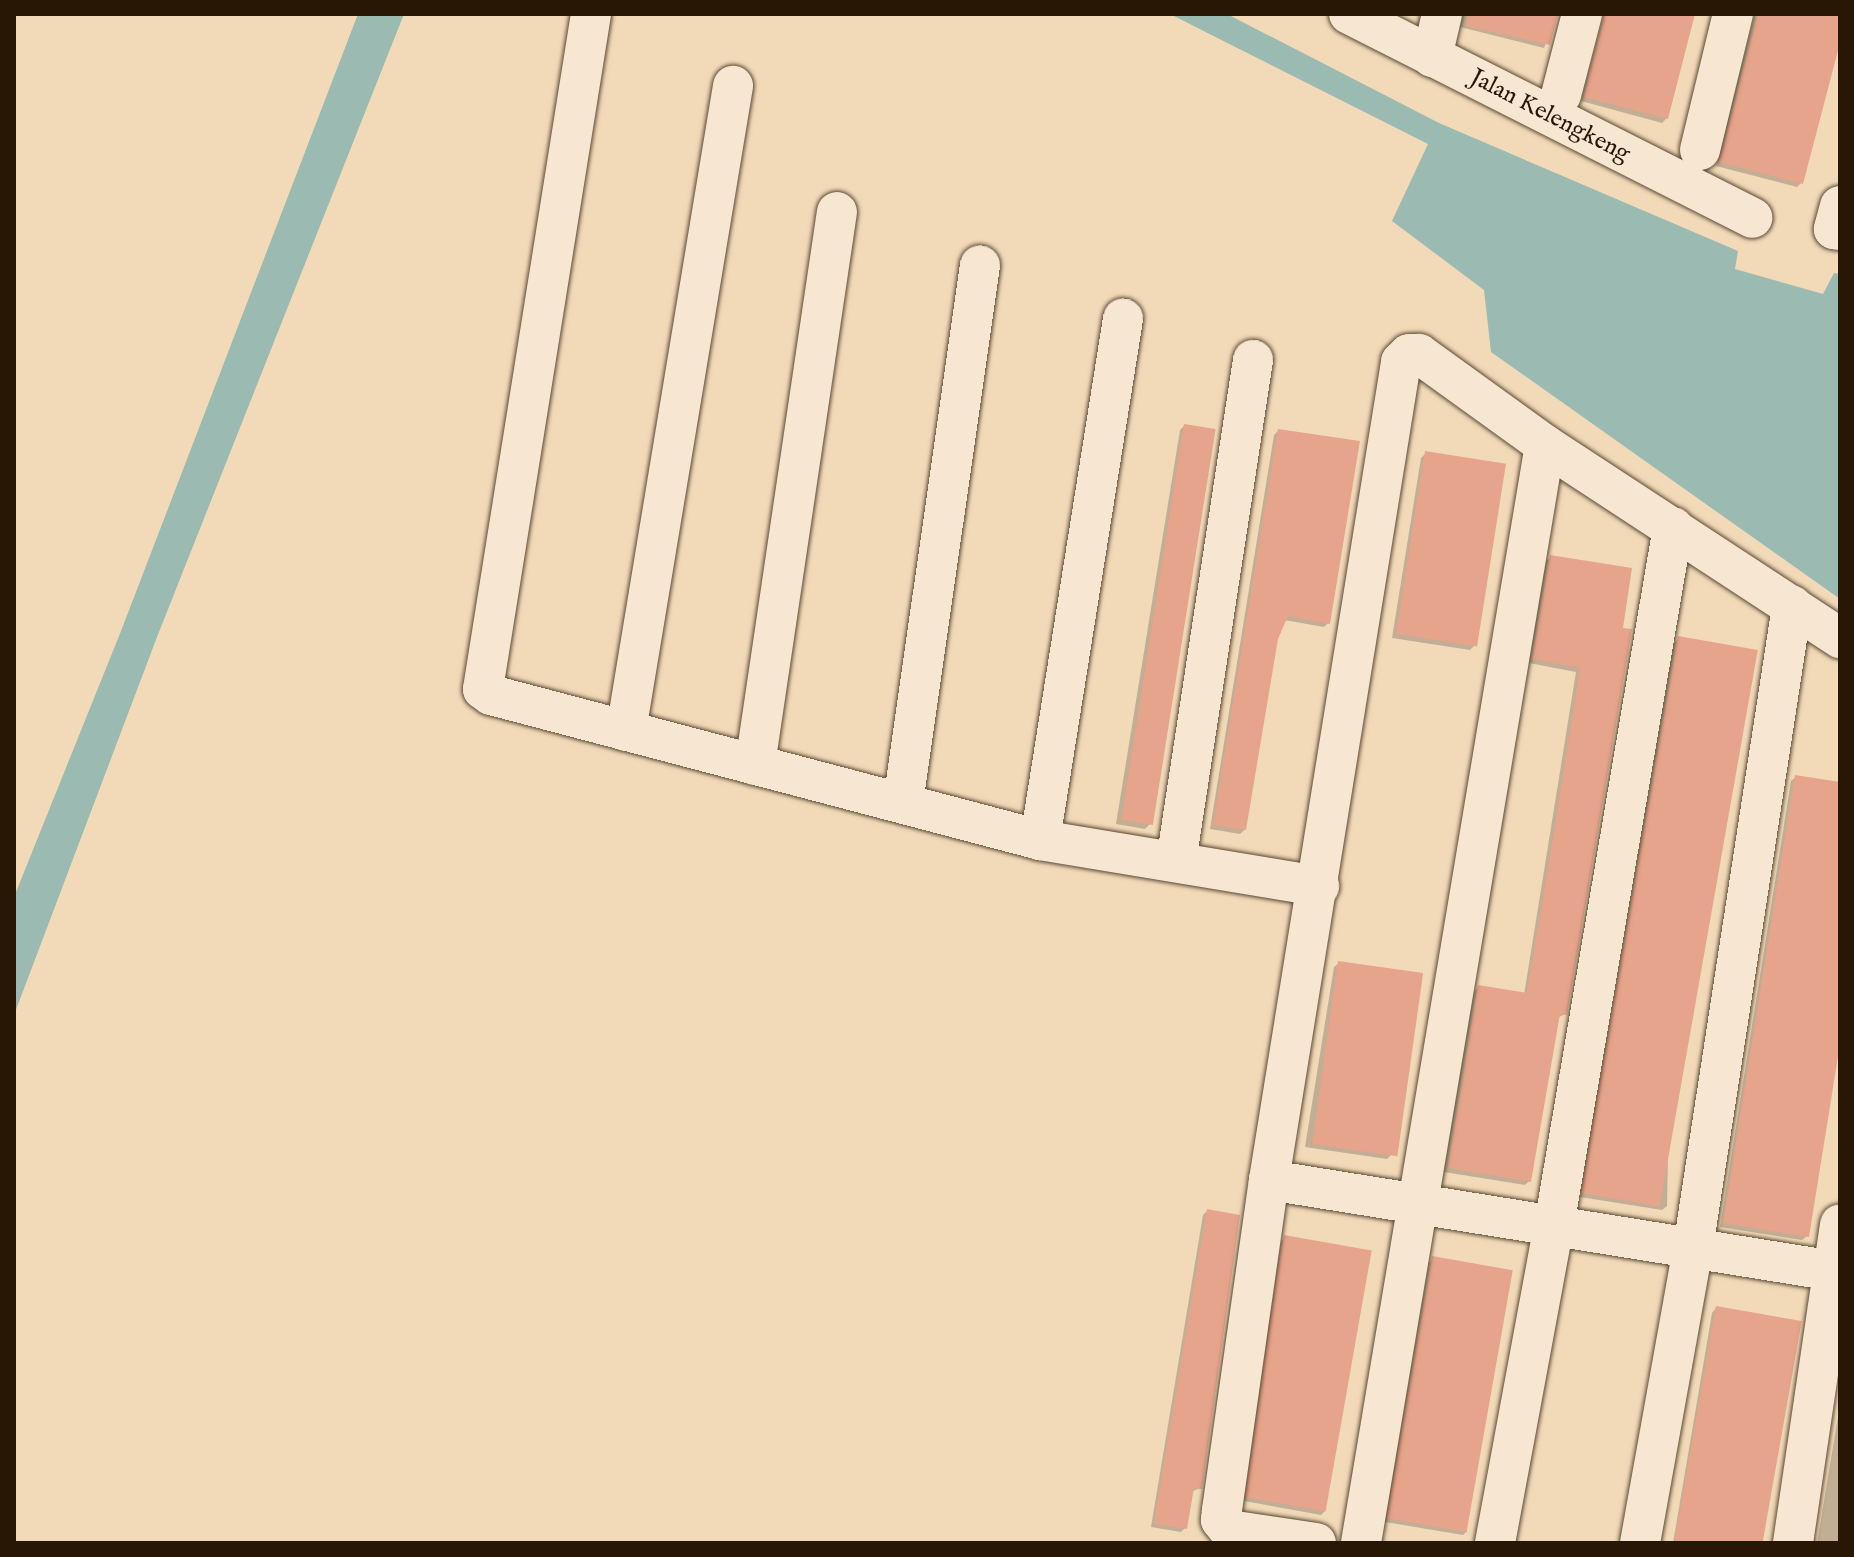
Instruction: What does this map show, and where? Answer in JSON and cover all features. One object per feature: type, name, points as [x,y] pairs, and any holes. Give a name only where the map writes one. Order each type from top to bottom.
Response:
[{"type":"street","points":[[591,14],[483,689],[491,695],[1040,840],[1319,886]]},
{"type":"street","name":"Jalan Kelengkeng","points":[[1349,14],[1752,218]]},
{"type":"street","points":[[1432,57],[1442,14]]},
{"type":"street","points":[[1561,95],[1582,14]]},
{"type":"street","points":[[1700,150],[1733,14]]},
{"type":"street","points":[[626,731],[733,86]]},
{"type":"street","points":[[755,765],[837,212]]},
{"type":"street","points":[[903,803],[980,265]]},
{"type":"street","points":[[1040,840],[1123,319]]},
{"type":"street","points":[[1316,1543],[1229,1530],[1221,1520],[1269,1180],[1319,886],[1401,362],[1409,354],[1419,354],[1545,445],[1840,638]]},
{"type":"street","points":[[1176,862],[1253,360]]},
{"type":"street","points":[[1361,1543],[1545,445]]},
{"type":"street","points":[[1495,1543],[1554,1226],[1673,527]]},
{"type":"street","points":[[1640,1543],[1693,1248],[1792,606]]},
{"type":"street","points":[[1269,1180],[1836,1271]]},
{"type":"street","points":[[1793,1543],[1836,1271],[1840,1224]]},
{"type":"water","points":[[358,14],[404,14],[157,637],[14,1015],[14,897],[121,631]]},
{"type":"water","points":[[1170,14],[1227,14],[1439,123],[1738,251],[1735,269],[1823,294],[1834,273],[1840,274],[1840,599],[1491,352],[1484,290],[1392,221],[1428,144]]},
{"type":"building","points":[[1468,14],[1558,14],[1550,45],[1466,26]]},
{"type":"building","points":[[1604,14],[1695,14],[1668,119],[1584,97]]},
{"type":"building","points":[[1758,14],[1840,14],[1840,43],[1803,184],[1719,162]]},
{"type":"building","points":[[1184,424],[1216,429],[1153,825],[1121,820]]},
{"type":"building","points":[[1278,429],[1360,441],[1330,624],[1288,616],[1278,639],[1246,830],[1213,825]]},
{"type":"building","points":[[1425,451],[1506,464],[1477,647],[1396,634]]},
{"type":"building","points":[[1550,555],[1632,568],[1623,628],[1632,629],[1567,1015],[1560,1014],[1531,1182],[1448,1168],[1478,985],[1527,993],[1554,833],[1580,668],[1532,659]]},
{"type":"building","points":[[1678,636],[1758,650],[1660,1206],[1580,1192]]},
{"type":"building","points":[[1795,775],[1840,782],[1840,1044],[1809,1237],[1723,1223]]},
{"type":"building","points":[[1338,961],[1423,973],[1397,1156],[1312,1144]]},
{"type":"building","points":[[1207,1209],[1240,1215],[1202,1489],[1194,1488],[1187,1529],[1154,1523]]},
{"type":"building","points":[[1284,1235],[1372,1250],[1326,1511],[1238,1496]]},
{"type":"building","points":[[1432,1256],[1513,1270],[1467,1532],[1386,1518]]},
{"type":"building","points":[[1716,1306],[1802,1321],[1763,1543],[1695,1543],[1675,1539]]}]
